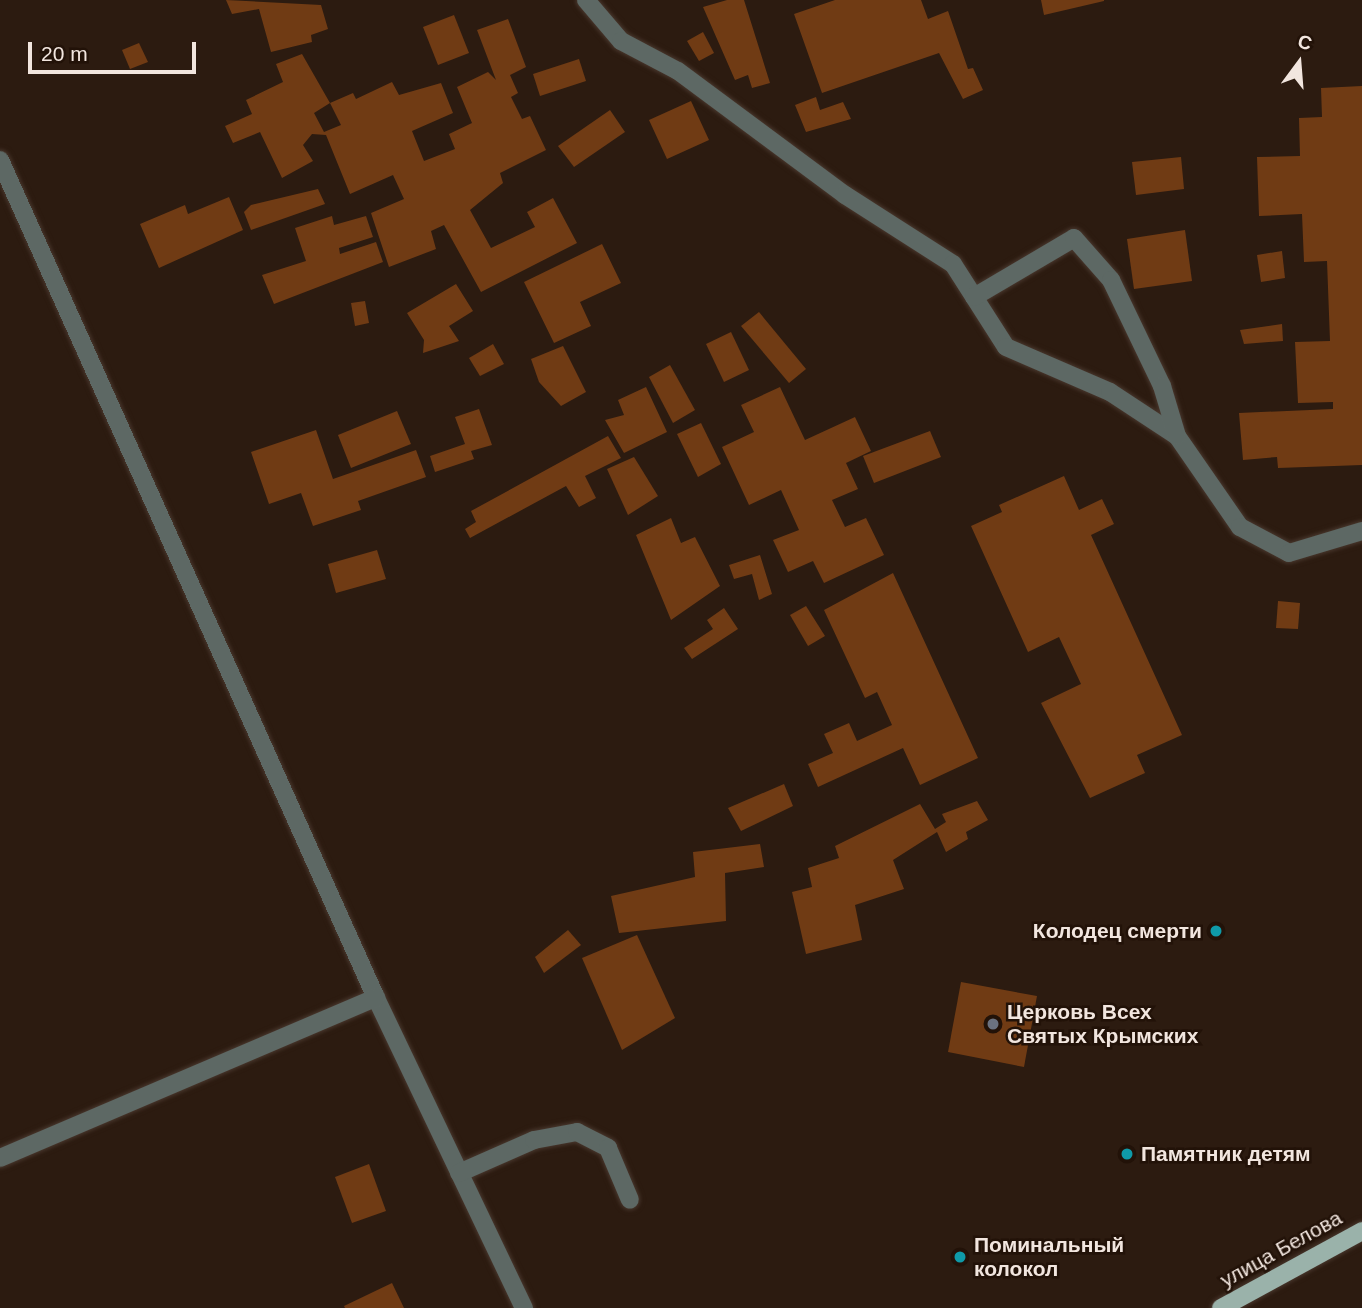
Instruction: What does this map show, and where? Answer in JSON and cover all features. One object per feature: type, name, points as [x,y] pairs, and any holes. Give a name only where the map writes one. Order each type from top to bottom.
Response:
[{"type":"main road","name":"улица Белова","points":[[1221,1308],[1362,1231]]},
{"type":"street","points":[[586,0],[621,41],[678,71],[845,195],[953,264],[1006,347],[1110,392],[1177,436]]},
{"type":"street","points":[[0,160],[376,998],[524,1308]]},
{"type":"street","points":[[974,297],[1074,238],[1111,280],[1162,386],[1177,436],[1240,527],[1289,553],[1362,531]]},
{"type":"street","points":[[0,1158],[376,998]]},
{"type":"street","points":[[460,1173],[534,1140],[577,1132],[608,1148],[630,1200]]},
{"type":"building","points":[[226,0],[321,5],[328,29],[311,35],[312,42],[271,52],[259,9],[232,14]]},
{"type":"building","points":[[727,0],[744,0],[770,83],[752,88],[748,75],[735,80],[703,7]]},
{"type":"building","points":[[835,0],[921,0],[928,19],[948,11],[968,69],[973,68],[983,90],[963,99],[939,53],[822,93],[794,14]]},
{"type":"building","points":[[1041,0],[1104,0],[1104,1],[1044,15]]},
{"type":"building","points":[[454,15],[469,53],[438,65],[423,27]]},
{"type":"building","points":[[508,19],[526,67],[510,75],[518,93],[511,97],[522,119],[530,116],[546,150],[500,173],[503,183],[470,210],[491,248],[535,227],[527,212],[553,198],[577,243],[481,292],[444,225],[431,231],[436,249],[389,267],[371,213],[404,199],[393,175],[350,194],[326,135],[312,134],[303,145],[313,161],[282,178],[260,132],[233,143],[225,126],[252,114],[246,100],[283,82],[276,64],[302,54],[330,103],[353,93],[356,99],[392,82],[399,95],[441,83],[453,113],[412,131],[424,161],[455,149],[449,134],[472,123],[457,87],[488,72],[496,80],[477,30]],"holes":[[[330,103],[341,125],[324,132],[314,113]]]},
{"type":"building","points":[[703,32],[714,53],[699,61],[687,41]]},
{"type":"building","points":[[139,43],[148,62],[130,69],[122,50]]},
{"type":"building","points":[[579,59],[586,81],[540,96],[533,74]]},
{"type":"building","points":[[1362,86],[1362,465],[1278,468],[1277,457],[1243,460],[1239,413],[1333,409],[1333,402],[1298,403],[1295,342],[1330,341],[1327,261],[1304,262],[1302,214],[1259,216],[1257,157],[1300,156],[1299,118],[1322,117],[1321,88]]},
{"type":"building","points":[[816,97],[820,110],[843,102],[851,119],[806,132],[795,105]]},
{"type":"building","points":[[691,101],[709,140],[667,159],[649,120]]},
{"type":"building","points":[[610,110],[625,132],[574,167],[558,146]]},
{"type":"building","points":[[1181,157],[1184,189],[1136,195],[1132,162]]},
{"type":"building","points":[[318,189],[325,204],[251,230],[244,212],[251,205]]},
{"type":"building","points":[[229,197],[243,230],[159,268],[140,224],[185,205],[188,214]]},
{"type":"building","points":[[332,216],[334,225],[366,216],[373,237],[339,248],[340,254],[376,242],[383,262],[274,304],[262,275],[306,261],[295,228]]},
{"type":"building","points":[[1185,230],[1192,281],[1134,289],[1127,239]]},
{"type":"building","points":[[602,244],[621,283],[580,302],[591,326],[554,343],[524,282]]},
{"type":"building","points":[[1282,251],[1285,278],[1261,282],[1257,255]]},
{"type":"building","points":[[456,284],[473,311],[449,326],[459,341],[423,353],[424,340],[407,313]]},
{"type":"building","points":[[365,301],[369,323],[355,326],[351,303]]},
{"type":"building","points":[[759,312],[806,369],[789,383],[741,326]]},
{"type":"building","points":[[1282,324],[1283,341],[1244,344],[1240,330]]},
{"type":"building","points":[[731,332],[749,370],[724,382],[706,344]]},
{"type":"building","points":[[493,344],[504,364],[480,376],[469,358]]},
{"type":"building","points":[[563,346],[586,392],[561,406],[539,382],[531,359]]},
{"type":"building","points":[[670,365],[695,410],[673,423],[649,377]]},
{"type":"building","points":[[646,387],[667,432],[624,453],[605,420],[624,415],[618,400]]},
{"type":"building","points":[[780,387],[805,440],[855,417],[871,451],[846,463],[858,489],[832,500],[845,527],[866,518],[884,555],[824,583],[813,561],[788,572],[773,540],[799,530],[781,490],[749,505],[722,447],[754,432],[741,405]]},
{"type":"building","points":[[479,409],[492,445],[471,451],[474,459],[435,472],[430,456],[465,444],[455,417]]},
{"type":"building","points":[[397,411],[411,444],[351,468],[338,435]]},
{"type":"building","points":[[701,423],[721,464],[698,477],[677,434]]},
{"type":"building","points":[[316,430],[333,479],[416,450],[426,477],[358,501],[361,510],[313,526],[301,493],[269,504],[251,452]]},
{"type":"building","points":[[930,431],[941,457],[874,483],[863,456]]},
{"type":"building","points":[[608,436],[621,458],[585,476],[596,498],[579,507],[566,486],[470,538],[465,529],[476,522],[471,511]]},
{"type":"building","points":[[634,457],[658,496],[628,515],[607,469]]},
{"type":"building","points":[[1064,476],[1079,510],[1102,499],[1114,524],[1091,535],[1182,735],[1137,755],[1145,773],[1090,798],[1041,703],[1081,684],[1059,637],[1028,652],[971,526],[1002,512],[999,505]]},
{"type":"building","points":[[671,518],[681,543],[695,537],[720,586],[671,620],[636,535]]},
{"type":"building","points":[[377,550],[386,579],[336,593],[328,564]]},
{"type":"building","points":[[760,555],[772,594],[759,600],[752,574],[734,579],[729,565]]},
{"type":"building","points":[[893,573],[978,758],[920,785],[903,748],[818,787],[808,764],[833,753],[824,734],[849,723],[857,741],[892,725],[877,692],[865,698],[824,610]]},
{"type":"building","points":[[1278,601],[1300,603],[1298,629],[1276,628]]},
{"type":"building","points":[[806,606],[825,636],[808,646],[790,615]]},
{"type":"building","points":[[724,608],[738,629],[692,659],[684,648],[713,629],[707,620]]},
{"type":"building","points":[[784,784],[793,806],[741,831],[728,808]]},
{"type":"building","points":[[977,801],[988,820],[966,832],[968,839],[946,852],[937,832],[893,860],[904,889],[855,905],[862,940],[806,954],[792,892],[812,887],[808,868],[839,858],[835,846],[920,804],[935,829],[946,822],[942,814]]},
{"type":"building","points":[[760,844],[764,867],[725,873],[726,921],[619,933],[611,896],[695,877],[693,852]]},
{"type":"building","points":[[568,930],[581,945],[544,973],[535,957]]},
{"type":"building","points":[[637,935],[675,1018],[622,1050],[582,958]]},
{"type":"building","name":"Церковь Всех Святых Крымских","points":[[961,982],[1037,996],[1024,1067],[948,1052]]},
{"type":"building","points":[[369,1164],[386,1211],[352,1223],[335,1177]]},
{"type":"building","points":[[392,1283],[404,1308],[345,1308],[344,1306]]},
{"type":"place","name":"Колодец смерти","points":[[1216,931]]},
{"type":"place","name":"Церковь Всех Святых Крымских","points":[[993,1024]]},
{"type":"place","name":"Памятник детям","points":[[1127,1154]]},
{"type":"place","name":"Поминальный колокол","points":[[960,1257]]}]
